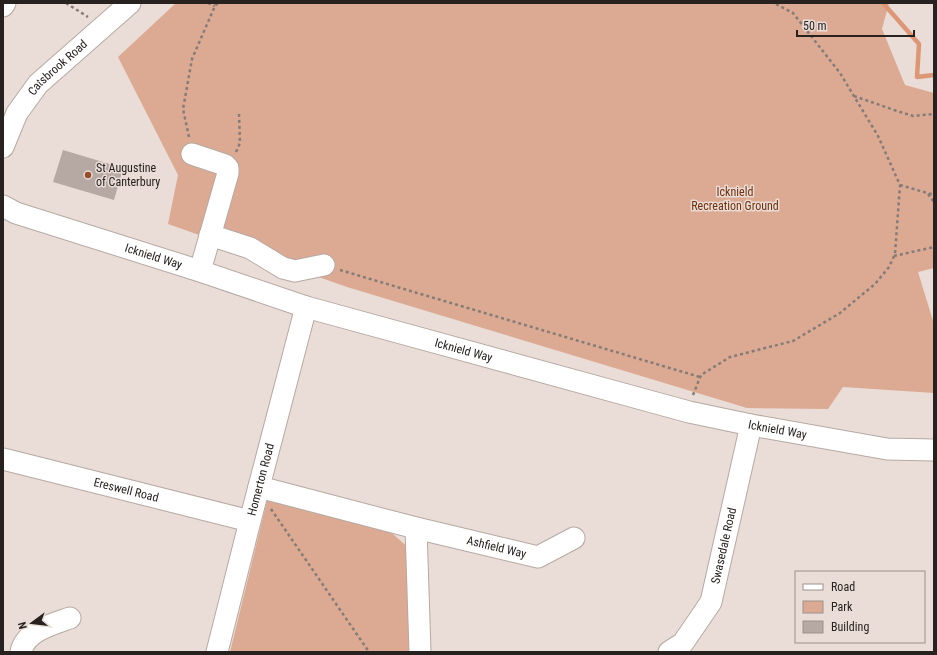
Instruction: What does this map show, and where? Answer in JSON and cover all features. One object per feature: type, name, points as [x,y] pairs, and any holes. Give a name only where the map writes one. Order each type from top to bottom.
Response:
[{"type":"street","name":"Catsbrook Road","points":[[3,147],[10,108],[130,3]]},
{"type":"street","points":[[192,154],[225,165],[228,168],[228,173],[200,271]]},
{"type":"street","name":"Icknield Way","points":[[3,206],[16,213],[200,271],[306,307],[689,412],[751,425],[887,449],[934,450]]},
{"type":"street","points":[[210,235],[250,248],[284,268],[294,271],[324,265]]},
{"type":"street","name":"Homerton Road","points":[[217,652],[306,307]]},
{"type":"street","name":"Swasedale Road","points":[[680,649],[711,602],[751,425]]},
{"type":"street","name":"Ereswell Road","points":[[3,459],[250,521]]},
{"type":"street","name":"Ashfield Way","points":[[259,489],[538,557],[574,538]]},
{"type":"street","points":[[416,528],[420,652]]},
{"type":"street","points":[[21,652],[21,649],[30,636],[39,630],[70,618]]},
{"type":"path","points":[[66,3],[103,27]]},
{"type":"path","points":[[208,3],[215,6]]},
{"type":"path","points":[[192,154],[183,109],[192,59],[215,6],[218,3]]},
{"type":"path","points":[[692,397],[701,375],[730,357],[793,341],[840,313],[875,284],[889,267],[895,254],[900,185],[878,136],[840,73],[793,13],[774,3]]},
{"type":"path","points":[[853,96],[914,116],[934,114]]},
{"type":"path","points":[[228,168],[240,143],[239,114]]},
{"type":"path","points":[[900,185],[934,195]]},
{"type":"path","points":[[927,193],[934,202]]},
{"type":"path","points":[[894,256],[934,247]]},
{"type":"path","points":[[324,265],[700,377]]},
{"type":"path","points":[[259,489],[369,652]]},
{"type":"green space","name":"Icknield Recreation Ground","points":[[176,3],[889,3],[882,29],[905,85],[934,93],[934,268],[918,272],[934,324],[934,393],[843,387],[828,409],[747,408],[347,287],[168,224],[178,175],[118,57]]},
{"type":"green space","points":[[268,497],[385,527],[410,549],[413,652],[230,652]]},
{"type":"building","name":"St Augustine of Canterbury","points":[[63,150],[123,168],[114,200],[53,182]]},
{"type":"waterway","points":[[883,3],[919,44],[917,77],[934,75]]},
{"type":"place","name":"St Augustine of Canterbury","points":[[88,175]]}]
